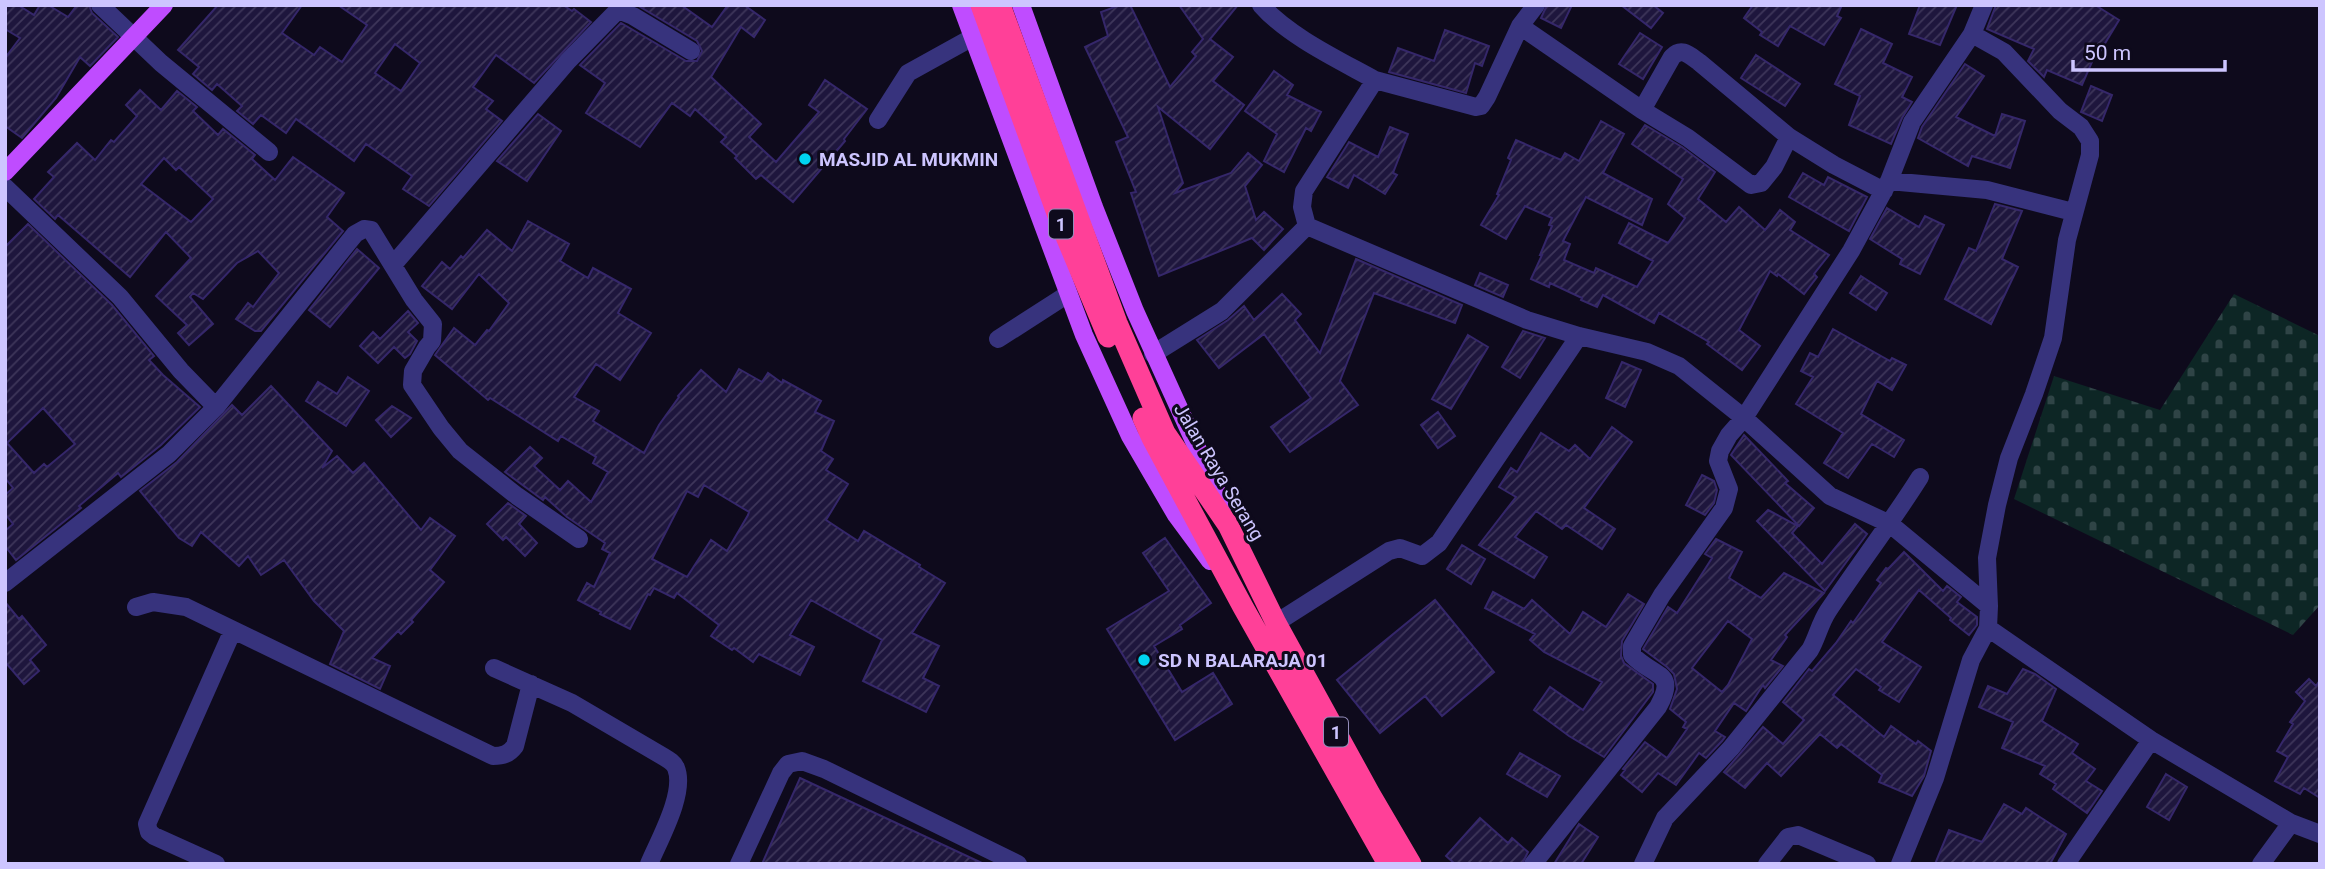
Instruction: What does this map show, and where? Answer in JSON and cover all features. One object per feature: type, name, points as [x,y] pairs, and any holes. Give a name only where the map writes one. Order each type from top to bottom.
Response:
[{"type":"highway","name":"Jalan Raya Serang","points":[[981,5],[1062,227],[1158,435],[1243,607],[1388,864]]},
{"type":"highway","name":"Jalan Raya Serang","points":[[1000,5],[1158,435],[1228,524],[1276,623],[1411,864]]},
{"type":"main road","points":[[5,172],[164,5]]},
{"type":"main road","points":[[961,5],[1068,294],[1130,436],[1176,514],[1243,607]]},
{"type":"main road","points":[[1021,5],[1094,207],[1153,354],[1265,597]]},
{"type":"street","points":[[100,5],[161,63],[269,152]]},
{"type":"street","points":[[1261,5],[1270,15],[1321,50],[1375,80],[1476,107],[1481,106],[1488,97],[1520,26],[1536,5]]},
{"type":"street","points":[[1533,864],[1658,707],[1666,693],[1665,680],[1632,655],[1632,646],[1661,595],[1724,508],[1729,489],[1718,461],[1720,451],[1851,251],[1887,186],[1912,122],[1972,34],[1984,5]]},
{"type":"street","points":[[393,265],[616,7],[691,51]]},
{"type":"street","points":[[1520,26],[1696,144],[1751,185],[1761,183],[1774,167],[1789,137]]},
{"type":"street","points":[[1900,864],[1935,778],[1971,660],[1988,628],[1987,558],[1997,505],[2009,458],[2053,338],[2067,240],[2090,155],[2090,141],[2081,127],[2060,111],[2004,52],[1972,34]]},
{"type":"street","points":[[878,120],[908,74],[973,37]]},
{"type":"street","points":[[1642,110],[1672,57],[1676,53],[1684,52],[1789,137],[1834,165],[1887,186],[1987,190],[2073,212]]},
{"type":"street","points":[[1307,226],[1302,207],[1304,191],[1375,80]]},
{"type":"street","points":[[5,187],[120,297],[216,407]]},
{"type":"street","points":[[1153,354],[1222,311],[1307,226]]},
{"type":"street","points":[[1307,226],[1527,320],[1647,352],[1679,366],[1744,418],[1830,496],[1890,524],[1989,606]]},
{"type":"street","points":[[5,583],[169,454],[216,407],[355,234],[364,229],[371,230],[414,300],[433,324],[432,341],[413,371],[412,385],[441,428],[460,451],[517,496],[579,539]]},
{"type":"street","points":[[998,339],[1068,294]]},
{"type":"street","points":[[1276,623],[1389,551],[1400,548],[1422,556],[1439,542],[1579,336]]},
{"type":"street","points":[[1643,864],[1665,818],[1731,748],[1810,650],[1827,612],[1920,477]]},
{"type":"street","points":[[136,607],[153,602],[186,607],[493,756],[511,752],[515,746],[531,684]]},
{"type":"street","points":[[1988,628],[2151,740],[2291,823],[2320,834]]},
{"type":"street","points":[[216,864],[154,836],[149,832],[147,824],[233,630]]},
{"type":"street","points":[[494,668],[572,703],[675,765],[678,795],[649,864]]},
{"type":"street","points":[[2066,864],[2151,740]]},
{"type":"street","points":[[738,864],[781,773],[788,764],[802,761],[824,769],[1018,864]]},
{"type":"street","points":[[2261,864],[2291,823]]},
{"type":"street","points":[[1767,864],[1788,837],[1798,835],[1867,864]]},
{"type":"green space","points":[[2234,294],[2320,336],[2320,605],[2293,635],[2014,499],[2054,376],[2160,410]]},
{"type":"building","points":[[5,5],[18,5],[34,15],[40,5],[48,5],[68,17],[77,5],[89,5],[92,13],[118,37],[90,66],[80,57],[56,98],[22,138],[5,126],[5,58],[20,38],[5,29]]},
{"type":"building","points":[[218,5],[302,5],[282,33],[314,55],[320,47],[342,62],[367,25],[338,5],[563,5],[572,11],[574,9],[591,22],[534,83],[496,55],[473,87],[493,101],[486,109],[502,121],[429,206],[403,189],[412,176],[366,144],[354,161],[296,119],[286,133],[261,115],[253,124],[237,111],[242,106],[217,84],[212,90],[193,74],[199,67],[178,50]],"holes":[[[395,44],[420,63],[401,91],[375,73]]]},
{"type":"building","points":[[637,5],[681,5],[712,27],[728,5],[744,5],[765,20],[754,37],[741,27],[711,77],[761,124],[749,137],[776,162],[819,112],[809,105],[825,80],[867,109],[845,141],[793,202],[761,175],[756,179],[721,142],[726,137],[695,109],[690,116],[672,103],[640,147],[586,113],[605,83],[580,65],[621,23],[686,61],[697,61],[702,51],[697,41]]},
{"type":"building","points":[[1120,5],[1130,5],[1170,87],[1196,56],[1192,52],[1203,39],[1179,5],[1238,5],[1210,39],[1233,57],[1213,81],[1244,105],[1210,149],[1158,107],[1183,183],[1175,193],[1231,173],[1248,153],[1262,165],[1245,186],[1256,220],[1264,212],[1283,229],[1264,250],[1252,238],[1159,276],[1131,193],[1136,192],[1116,142],[1128,137],[1085,47],[1108,36],[1101,12]]},
{"type":"building","points":[[1547,5],[1572,5],[1561,28],[1541,18]]},
{"type":"building","points":[[1621,5],[1653,5],[1663,13],[1651,28]]},
{"type":"building","points":[[1753,5],[1842,5],[1837,16],[1841,18],[1824,45],[1790,26],[1778,46],[1760,35],[1762,32],[1744,18]]},
{"type":"building","points":[[1920,5],[1957,5],[1940,45],[1909,34]]},
{"type":"building","points":[[1996,5],[2095,5],[2119,20],[2101,50],[2098,48],[2082,85],[2047,70],[2044,77],[2028,61],[2034,49],[1987,29]]},
{"type":"building","points":[[1861,29],[1892,44],[1883,63],[1912,77],[1902,97],[1912,102],[1891,144],[1849,125],[1860,96],[1835,84]]},
{"type":"building","points":[[1445,30],[1489,46],[1482,66],[1475,63],[1466,93],[1389,72],[1398,48],[1434,61]]},
{"type":"building","points":[[1640,33],[1662,47],[1643,79],[1619,64]]},
{"type":"building","points":[[1756,55],[1800,84],[1785,106],[1741,78]]},
{"type":"building","points":[[1965,64],[1984,76],[1956,117],[1995,136],[2002,114],[2025,121],[2010,168],[1972,156],[1968,166],[1918,138],[1922,127]]},
{"type":"building","points":[[1274,71],[1293,85],[1287,95],[1321,112],[1311,131],[1306,128],[1284,172],[1264,161],[1277,134],[1245,111]]},
{"type":"building","points":[[2091,86],[2112,95],[2102,121],[2081,112]]},
{"type":"building","points":[[140,90],[161,110],[177,91],[197,107],[193,111],[218,135],[223,129],[255,155],[252,159],[275,180],[293,157],[344,193],[327,217],[343,231],[261,331],[255,331],[236,319],[248,303],[253,307],[279,273],[258,251],[237,263],[203,299],[193,293],[190,297],[213,324],[189,345],[178,333],[187,325],[156,296],[191,258],[166,232],[130,277],[58,215],[55,219],[34,199],[54,177],[48,172],[77,143],[95,160],[111,140],[114,142],[137,116],[126,105]],"holes":[[[164,158],[176,170],[179,167],[213,199],[191,222],[141,184]]]},
{"type":"building","points":[[538,114],[561,131],[527,181],[497,161]]},
{"type":"building","points":[[1601,121],[1624,134],[1603,173],[1652,199],[1642,225],[1586,197],[1563,241],[1570,244],[1564,260],[1594,273],[1596,268],[1637,287],[1653,261],[1619,243],[1629,223],[1668,243],[1685,218],[1668,204],[1683,179],[1632,144],[1645,125],[1682,147],[1715,172],[1698,199],[1726,222],[1739,207],[1765,230],[1780,210],[1795,222],[1790,230],[1829,255],[1814,274],[1817,277],[1804,294],[1770,271],[1739,330],[1760,346],[1742,370],[1707,344],[1709,342],[1659,313],[1654,323],[1603,295],[1597,307],[1550,283],[1549,287],[1531,279],[1552,226],[1549,225],[1552,218],[1525,206],[1506,239],[1481,225],[1499,195],[1497,194],[1511,160],[1508,158],[1516,140],[1561,160],[1565,153],[1579,161]]},
{"type":"building","points":[[1390,127],[1408,134],[1393,173],[1397,175],[1385,194],[1354,175],[1348,188],[1327,177],[1349,142],[1378,157]]},
{"type":"building","points":[[1803,173],[1824,185],[1828,177],[1867,197],[1849,231],[1789,197]]},
{"type":"building","points":[[1995,204],[2022,211],[2002,259],[2018,267],[1991,324],[1945,299],[1969,248],[1976,251]]},
{"type":"building","points":[[1887,208],[1919,227],[1925,216],[1944,225],[1920,274],[1900,264],[1902,259],[1870,239]]},
{"type":"building","points":[[528,221],[569,244],[560,261],[588,278],[593,268],[631,289],[618,313],[651,333],[620,380],[596,364],[574,397],[599,411],[593,421],[644,453],[678,396],[701,370],[726,392],[739,369],[762,382],[768,373],[782,383],[783,380],[821,401],[815,412],[834,421],[821,451],[833,459],[826,470],[848,484],[826,520],[858,541],[864,531],[945,583],[912,633],[939,646],[923,678],[939,686],[926,712],[863,681],[882,640],[811,600],[790,635],[814,647],[800,675],[759,654],[753,662],[711,636],[719,625],[677,593],[674,598],[654,588],[650,595],[648,594],[630,629],[578,600],[587,583],[594,587],[610,553],[602,549],[605,543],[567,517],[545,497],[543,500],[505,472],[530,447],[542,458],[534,466],[560,490],[568,481],[591,502],[608,472],[593,463],[596,457],[561,436],[558,441],[490,398],[488,400],[435,355],[454,328],[475,345],[509,303],[479,274],[452,309],[422,286],[442,262],[450,269],[461,256],[463,258],[487,230],[512,251]],"holes":[[[704,485],[749,512],[727,551],[711,540],[687,577],[652,559],[687,491],[698,497]]]},
{"type":"building","points":[[28,224],[112,305],[154,356],[149,360],[200,407],[161,445],[121,477],[118,473],[79,506],[81,508],[16,560],[5,546],[5,531],[13,524],[5,514],[5,495],[13,488],[5,478],[5,247]],"holes":[[[43,408],[75,444],[47,467],[44,464],[34,473],[7,443]]]},
{"type":"building","points":[[357,249],[379,268],[330,327],[309,310]]},
{"type":"building","points":[[1356,259],[1462,305],[1455,323],[1374,293],[1340,381],[1358,405],[1290,452],[1271,427],[1311,398],[1264,334],[1219,368],[1197,340],[1244,306],[1254,320],[1282,294],[1301,314],[1295,320],[1320,353]]},
{"type":"building","points":[[1480,273],[1508,285],[1503,297],[1475,285]]},
{"type":"building","points":[[1861,276],[1887,293],[1876,310],[1850,293]]},
{"type":"building","points":[[408,311],[418,323],[408,332],[417,341],[410,354],[405,358],[394,347],[378,363],[360,346],[373,332],[380,339]]},
{"type":"building","points":[[1833,329],[1890,361],[1892,358],[1906,365],[1892,390],[1877,381],[1861,414],[1904,440],[1894,457],[1872,444],[1848,478],[1824,463],[1843,433],[1796,404],[1813,377],[1801,371],[1810,353],[1818,357]]},
{"type":"building","points":[[1523,331],[1545,338],[1520,378],[1502,367]]},
{"type":"building","points":[[1468,335],[1488,347],[1451,409],[1432,399]]},
{"type":"building","points":[[1622,362],[1641,370],[1625,407],[1606,398]]},
{"type":"building","points":[[348,377],[369,391],[346,426],[306,401],[318,382],[337,394]]},
{"type":"building","points":[[271,386],[332,451],[322,468],[337,456],[353,473],[364,463],[421,530],[430,518],[455,536],[430,570],[444,582],[411,620],[413,622],[401,634],[398,631],[372,658],[390,666],[380,689],[330,664],[344,631],[314,601],[284,560],[261,575],[248,556],[239,566],[201,532],[192,546],[179,538],[140,491],[177,462],[232,405],[242,415]]},
{"type":"building","points":[[392,406],[411,418],[391,437],[376,420]]},
{"type":"building","points":[[1438,412],[1455,436],[1438,448],[1421,425]]},
{"type":"building","points":[[1612,427],[1632,442],[1584,508],[1615,529],[1602,549],[1566,525],[1562,529],[1536,511],[1515,537],[1547,557],[1534,578],[1479,545],[1516,497],[1499,487],[1511,468],[1517,472],[1541,433],[1569,451],[1575,445],[1590,459]]},
{"type":"building","points":[[1744,435],[1788,481],[1785,483],[1814,508],[1799,526],[1731,455]]},
{"type":"building","points":[[1702,475],[1714,481],[1717,490],[1714,503],[1705,515],[1686,505]]},
{"type":"building","points":[[508,503],[526,516],[519,524],[537,543],[525,556],[506,537],[503,540],[487,524]]},
{"type":"building","points":[[1768,510],[1798,526],[1792,533],[1822,564],[1855,524],[1867,534],[1825,591],[1757,521]]},
{"type":"building","name":"SD N BALARAJA 01","points":[[1165,538],[1211,603],[1180,625],[1182,629],[1154,646],[1182,692],[1213,673],[1232,704],[1175,740],[1107,629],[1169,591],[1143,553]]},
{"type":"building","points":[[1716,539],[1742,552],[1729,578],[1761,598],[1784,573],[1824,593],[1785,635],[1787,637],[1771,660],[1783,666],[1765,688],[1763,685],[1746,711],[1734,703],[1715,731],[1725,737],[1722,741],[1706,758],[1699,753],[1676,785],[1658,773],[1642,792],[1621,775],[1625,770],[1623,769],[1645,742],[1667,758],[1687,729],[1683,727],[1686,722],[1670,709],[1677,689],[1674,674],[1643,649],[1668,607],[1677,613],[1712,558],[1705,554]],"holes":[[[1728,621],[1752,639],[1722,692],[1692,668]]]},
{"type":"building","points":[[1462,545],[1485,559],[1471,584],[1447,569]]},
{"type":"building","points":[[1904,552],[1943,591],[1947,586],[1961,597],[1957,602],[1977,617],[1977,625],[1969,635],[1919,590],[1882,642],[1921,667],[1899,702],[1879,690],[1881,687],[1856,669],[1833,695],[1884,737],[1891,726],[1931,751],[1924,776],[1912,796],[1879,782],[1882,775],[1841,744],[1837,748],[1820,734],[1781,776],[1767,763],[1745,788],[1724,772],[1763,727],[1783,744],[1804,720],[1783,702],[1809,669],[1812,671],[1836,643],[1851,621],[1853,623],[1881,583],[1877,580]]},
{"type":"building","points":[[1493,592],[1524,609],[1532,600],[1570,634],[1583,612],[1606,627],[1628,594],[1644,604],[1622,641],[1621,656],[1624,663],[1653,684],[1653,692],[1604,757],[1534,710],[1550,687],[1583,710],[1602,682],[1544,652],[1530,640],[1535,634],[1485,608]]},
{"type":"building","points":[[1435,600],[1494,672],[1442,716],[1425,696],[1380,733],[1337,680]]},
{"type":"building","points":[[5,602],[19,619],[22,616],[46,645],[30,660],[39,671],[24,684],[5,662]]},
{"type":"building","points":[[2023,669],[2056,689],[2042,721],[2078,744],[2072,753],[2095,769],[2086,781],[2102,791],[2087,813],[2053,789],[2056,784],[2040,774],[2045,766],[2002,748],[2013,722],[1979,707],[1988,686],[2007,694]]},
{"type":"building","points":[[2309,679],[2316,686],[2320,680],[2320,798],[2304,788],[2300,794],[2275,781],[2288,757],[2277,751],[2293,724],[2290,722],[2305,701],[2296,692]]},
{"type":"building","points":[[1520,753],[1560,776],[1547,797],[1507,774]]},
{"type":"building","points":[[2166,774],[2187,787],[2169,820],[2147,807]]},
{"type":"building","points":[[800,778],[984,864],[762,864]]},
{"type":"building","points":[[2004,804],[2022,814],[2026,808],[2066,834],[2050,864],[1935,864],[1949,830],[1982,842]]},
{"type":"building","points":[[1480,818],[1508,843],[1512,838],[1528,852],[1522,864],[1455,864],[1446,856]]},
{"type":"building","points":[[1579,824],[1598,837],[1581,864],[1554,864]]},
{"type":"place","name":"MASJID AL MUKMIN","points":[[805,159]]},
{"type":"place","name":"SD N BALARAJA 01","points":[[1144,660]]}]
